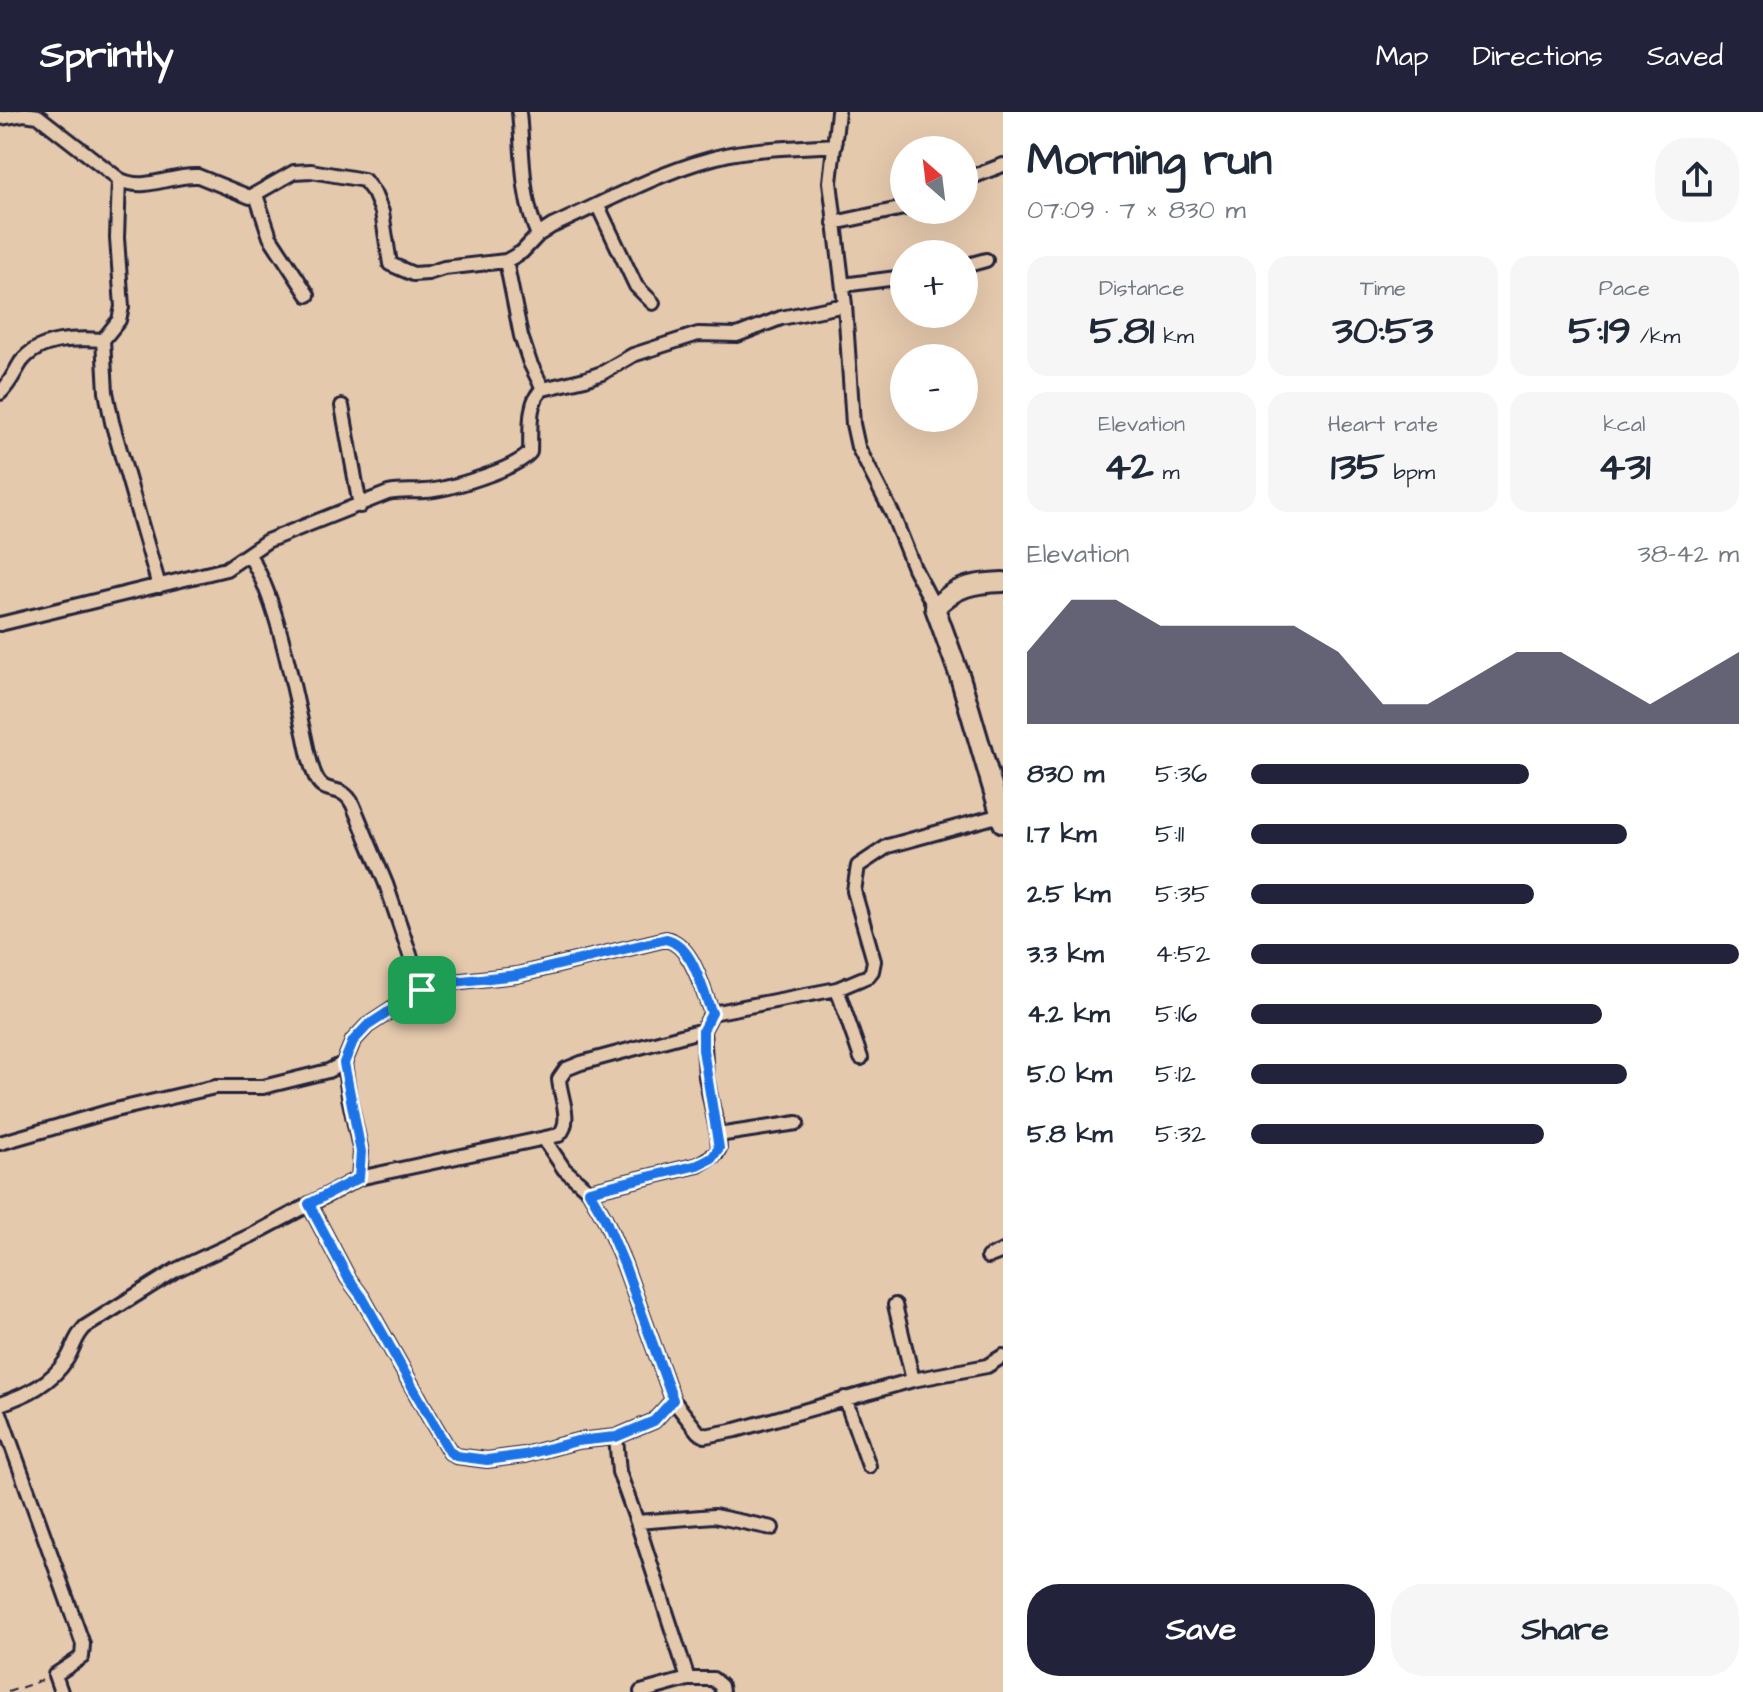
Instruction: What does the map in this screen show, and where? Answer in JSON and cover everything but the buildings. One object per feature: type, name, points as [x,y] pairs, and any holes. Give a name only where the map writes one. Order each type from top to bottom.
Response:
[{"type":"street","points":[[519,112],[529,202],[538,235]]},
{"type":"street","points":[[712,1013],[837,989],[868,976],[874,961],[854,891],[858,866],[888,846],[1002,819],[960,677],[935,608],[858,447],[850,412],[845,305],[830,182],[838,112]]},
{"type":"street","points":[[0,118],[24,114],[38,116],[129,184],[198,176],[241,195],[256,195],[294,172],[311,171],[359,179],[368,183],[380,205],[390,264],[400,271],[428,273],[444,268],[506,261],[522,252],[552,226],[664,175],[729,154],[835,145]]},
{"type":"street","points":[[978,175],[1003,165]]},
{"type":"street","points":[[119,179],[117,238],[122,307],[119,320],[103,340],[106,392],[159,586]]},
{"type":"street","points":[[256,195],[270,237],[308,295]]},
{"type":"street","points":[[598,206],[636,286],[653,303]]},
{"type":"street","points":[[834,223],[890,211]]},
{"type":"street","points":[[978,262],[986,260]]},
{"type":"street","points":[[506,261],[521,336],[543,389]]},
{"type":"street","points":[[843,285],[890,279]]},
{"type":"street","points":[[0,624],[226,569],[267,541],[388,493],[456,485],[525,458],[530,452],[533,402],[538,391],[602,373],[633,355],[698,334],[737,335],[781,318],[845,305]]},
{"type":"street","points":[[0,393],[22,361],[37,349],[49,343],[103,340]]},
{"type":"street","points":[[342,406],[360,506]]},
{"type":"street","points":[[248,554],[263,577],[295,692],[313,772],[319,784],[326,789],[348,794],[386,884],[422,990]]},
{"type":"street","points":[[935,608],[947,595],[963,586],[1003,582]]},
{"type":"street","points":[[359,1178],[361,1152],[344,1063],[353,1041],[367,1026],[422,990],[444,983],[517,975],[666,939],[677,941],[687,954],[712,1013]]},
{"type":"street","points":[[837,989],[861,1058]]},
{"type":"street","points":[[589,1191],[706,1162],[716,1154],[718,1135],[709,1097],[703,1030],[712,1013]]},
{"type":"street","points":[[0,1404],[23,1396],[50,1380],[85,1327],[176,1270],[254,1234],[359,1178],[559,1135],[566,1119],[559,1079],[566,1069],[703,1030]]},
{"type":"street","points":[[0,1143],[111,1111],[215,1087],[263,1087],[328,1071],[344,1063]]},
{"type":"street","points":[[718,1135],[797,1123]]},
{"type":"street","points":[[544,1139],[564,1169],[589,1191],[605,1219],[673,1400],[698,1432],[705,1436],[913,1380],[987,1366],[1003,1356]]},
{"type":"street","points":[[309,1204],[348,1278],[362,1297],[450,1452],[467,1459],[487,1460],[524,1455],[577,1441],[616,1437],[654,1421],[673,1400]]},
{"type":"street","points":[[988,1257],[1003,1251]]},
{"type":"street","points":[[895,1305],[913,1380]]},
{"type":"street","points":[[845,1398],[869,1466]]},
{"type":"street","points":[[0,1413],[83,1644],[82,1657],[55,1675],[61,1692]]},
{"type":"street","points":[[616,1437],[619,1472],[688,1679]]},
{"type":"street","points":[[637,1522],[714,1516],[772,1528]]},
{"type":"street","points":[[641,1692],[688,1679],[713,1679],[721,1686],[722,1692]]},
{"type":"path","points":[[8,1692],[55,1675]]},
{"type":"route","points":[[653,940],[677,941],[687,954],[712,1013],[703,1030],[703,1050],[719,1148],[716,1154],[698,1165],[589,1191],[624,1264],[670,1389],[673,1400],[654,1421],[616,1437],[577,1441],[524,1455],[487,1460],[456,1456],[450,1452],[362,1297],[348,1278],[309,1204],[359,1178],[361,1152],[344,1063],[353,1041],[367,1026],[422,990],[444,983],[517,975],[653,940]]}]
